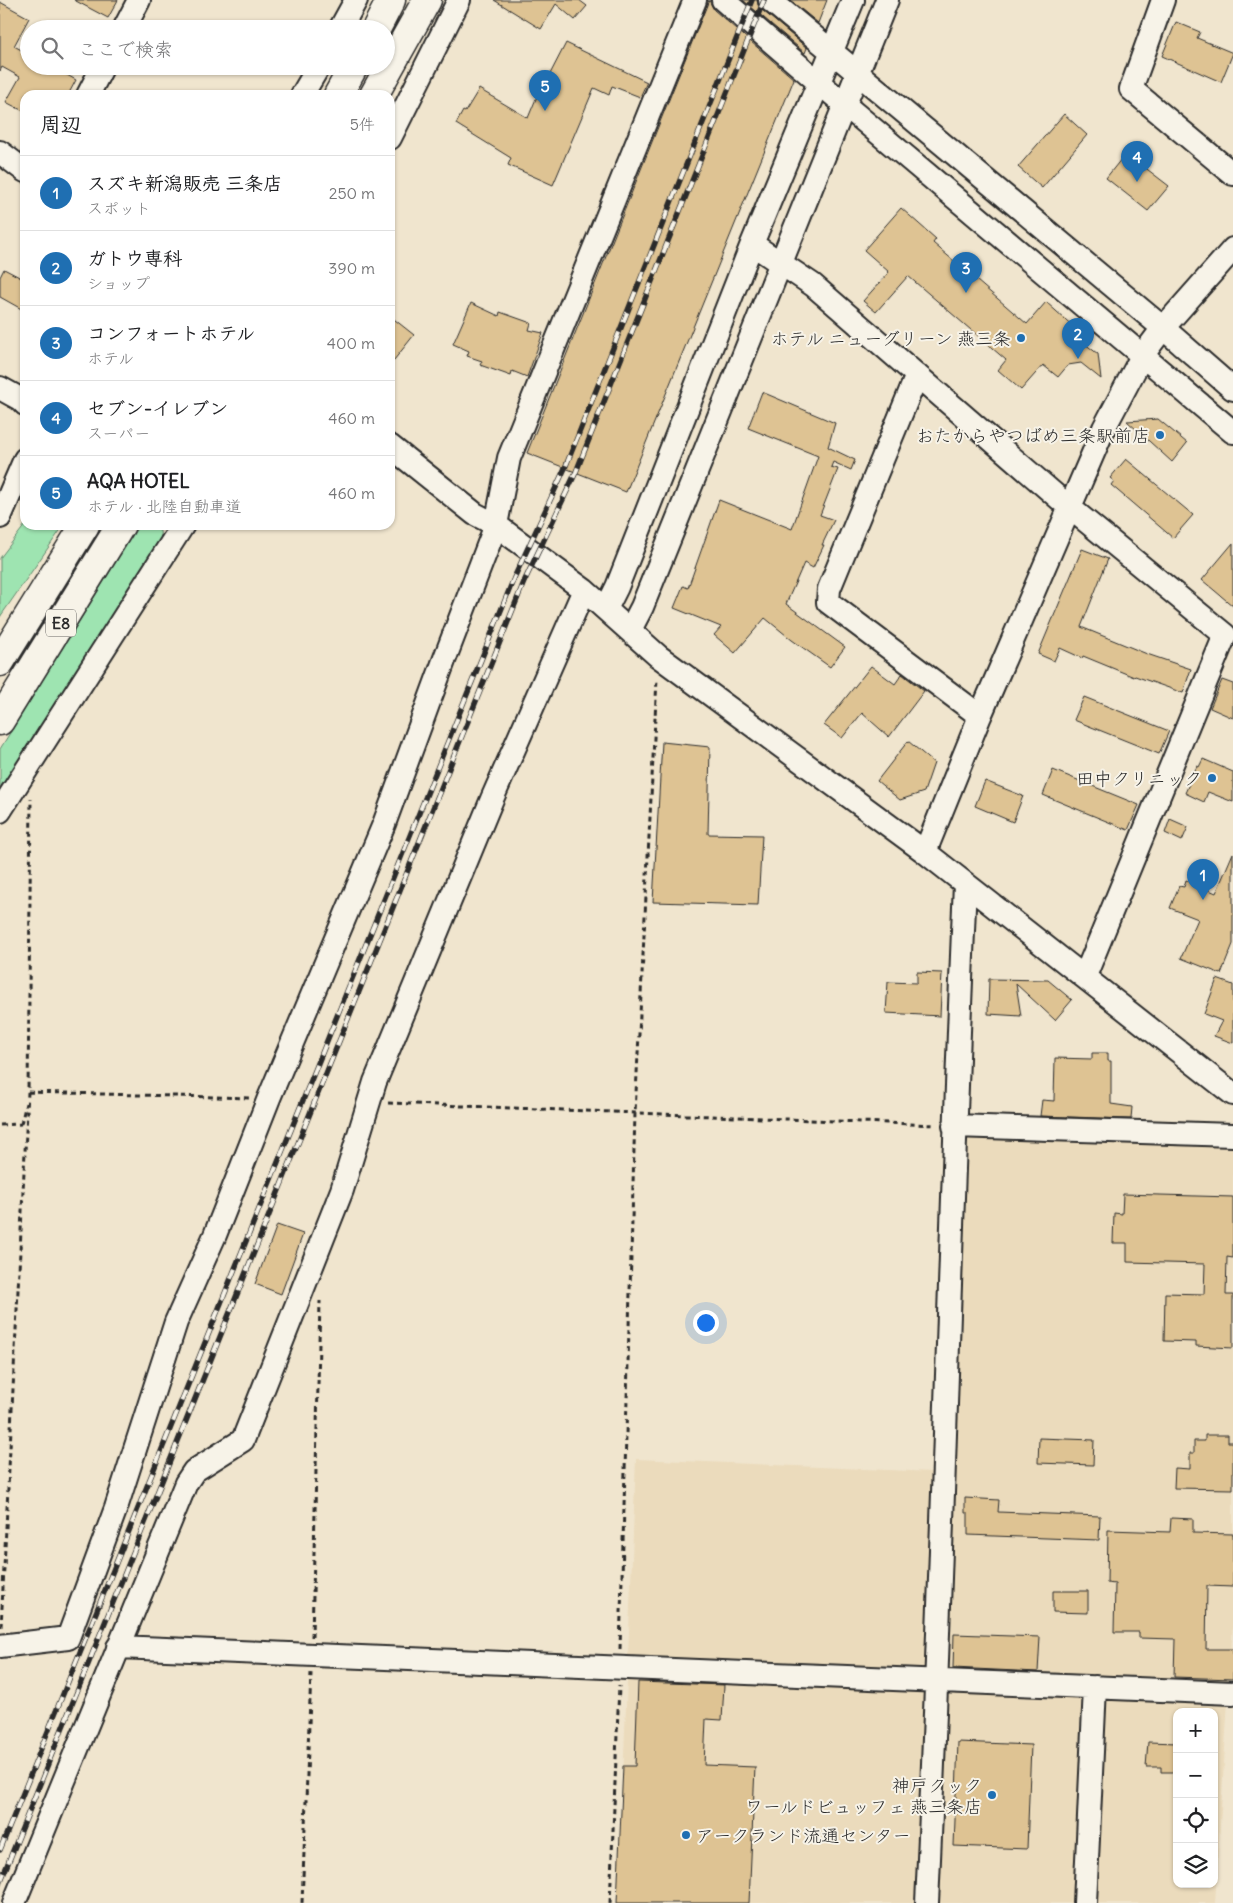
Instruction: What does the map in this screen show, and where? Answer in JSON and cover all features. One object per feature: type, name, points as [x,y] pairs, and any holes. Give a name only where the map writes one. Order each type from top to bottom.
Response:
[{"type":"highway","points":[[381,20],[391,0]]},
{"type":"highway","points":[[395,57],[427,0]]},
{"type":"highway","points":[[341,90],[349,75]]},
{"type":"highway","points":[[377,90],[385,75]]},
{"type":"highway","name":"E8","points":[[0,662],[83,530]]},
{"type":"highway","name":"E8","points":[[0,721],[119,530]]},
{"type":"street","points":[[129,20],[139,0]]},
{"type":"street","points":[[345,20],[356,0]]},
{"type":"street","points":[[395,128],[459,0]]},
{"type":"street","points":[[0,1646],[68,1638],[116,1508],[176,1322],[215,1234],[269,1098],[384,824],[496,525],[509,458],[695,0]]},
{"type":"street","points":[[723,0],[818,83],[1233,432]]},
{"type":"street","points":[[770,0],[857,75],[1163,328],[1233,389]]},
{"type":"street","points":[[606,609],[618,587],[752,244],[853,0]]},
{"type":"street","points":[[630,630],[642,607],[887,0]]},
{"type":"street","points":[[1163,0],[1132,89],[1233,174]]},
{"type":"street","points":[[91,90],[99,75]]},
{"type":"street","points":[[305,90],[314,75]]},
{"type":"street","points":[[0,152],[20,167]]},
{"type":"street","points":[[752,244],[813,285],[1069,507],[1225,635],[1085,976]]},
{"type":"street","points":[[925,852],[980,716],[1104,428],[1142,356],[1163,328],[1233,249]]},
{"type":"street","points":[[917,375],[829,589],[828,602],[980,716]]},
{"type":"street","points":[[0,388],[20,399]]},
{"type":"street","points":[[395,450],[475,514],[496,525],[584,590],[658,656],[925,852],[1233,1094]]},
{"type":"street","points":[[0,517],[20,471]]},
{"type":"street","points":[[0,811],[177,530]]},
{"type":"street","points":[[14,1903],[186,1483],[194,1471],[243,1440],[342,1190],[368,1102],[492,799],[584,590]]},
{"type":"street","points":[[927,1903],[937,1682],[954,1126],[965,884]]},
{"type":"street","points":[[954,1126],[1233,1135]]},
{"type":"street","points":[[118,1647],[1233,1693]]},
{"type":"street","points":[[1085,1903],[1095,1687]]},
{"type":"path","points":[[610,1903],[620,1668],[635,1113],[658,656]]},
{"type":"path","points":[[0,1635],[28,1092],[28,928],[32,761]]},
{"type":"path","points":[[28,1092],[269,1098]]},
{"type":"path","points":[[0,1125],[21,1124],[28,1092]]},
{"type":"path","points":[[368,1102],[954,1126]]},
{"type":"path","points":[[302,1903],[312,1655],[320,1300]]},
{"type":"shaded area","points":[[968,1136],[1233,1148],[1233,1623],[1218,1856],[1218,1708],[1173,1708],[1173,1888],[1216,1888],[1215,1903],[618,1903],[636,1459],[956,1473]]},
{"type":"green space","points":[[21,530],[61,530],[0,617],[0,558]]},
{"type":"green space","points":[[136,530],[159,530],[161,543],[0,794],[0,749]]},
{"type":"building","points":[[74,0],[118,0],[108,18]]},
{"type":"building","points":[[494,0],[579,0],[587,6],[575,20],[556,4],[541,29]]},
{"type":"building","points":[[709,0],[714,10],[794,79],[626,492],[527,453]]},
{"type":"building","points":[[743,0],[757,0],[762,10],[807,48],[805,53]]},
{"type":"building","points":[[790,0],[827,0],[818,23]]},
{"type":"building","points":[[0,2],[29,18],[28,20],[20,20],[20,35],[14,46],[20,49],[20,75],[67,75],[76,80],[71,90],[20,90],[20,109],[6,102],[20,77],[2,67],[0,71]]},
{"type":"building","points":[[1176,22],[1200,32],[1197,38],[1233,53],[1221,82],[1162,56]]},
{"type":"building","points":[[566,43],[647,82],[640,97],[612,86],[609,95],[594,88],[553,185],[508,165],[511,158],[456,124],[479,89],[528,118],[545,77],[548,78]]},
{"type":"building","points":[[1064,114],[1087,135],[1042,188],[1018,167]]},
{"type":"building","points":[[1126,153],[1169,186],[1148,211],[1106,178]]},
{"type":"building","points":[[901,208],[936,239],[933,243],[1027,324],[1046,302],[1075,328],[1071,333],[1098,354],[1101,379],[1081,363],[1068,365],[1058,377],[1043,365],[1021,390],[998,370],[1006,360],[908,276],[876,312],[863,301],[889,272],[864,250]]},
{"type":"building","points":[[4,269],[20,277],[20,308],[0,297],[0,277]]},
{"type":"building","points":[[471,303],[499,316],[500,312],[531,323],[529,330],[543,333],[527,377],[512,371],[511,376],[480,365],[482,361],[467,356],[469,351],[453,344]]},
{"type":"building","points":[[395,320],[414,335],[395,359]]},
{"type":"building","points":[[762,392],[835,423],[828,447],[855,460],[851,470],[833,462],[831,467],[838,469],[820,515],[834,520],[813,568],[804,563],[786,604],[845,647],[830,667],[765,618],[735,653],[714,635],[721,627],[674,608],[683,586],[688,588],[719,500],[792,529],[818,456],[748,428]]},
{"type":"building","name":"おたからやつばめ三条駅前店","points":[[1158,419],[1187,443],[1172,462],[1127,421]]},
{"type":"building","points":[[1126,459],[1193,515],[1173,538],[1111,485],[1114,481],[1110,478]]},
{"type":"building","points":[[1233,543],[1233,606],[1202,580]]},
{"type":"building","points":[[1082,549],[1108,559],[1081,627],[1147,654],[1191,669],[1183,693],[1134,677],[1083,656],[1082,658],[1060,648],[1054,661],[1038,654]]},
{"type":"building","points":[[871,666],[895,684],[902,674],[924,691],[889,737],[862,713],[842,738],[824,725]]},
{"type":"building","points":[[1222,680],[1233,684],[1233,718],[1210,708]]},
{"type":"building","points":[[1084,697],[1169,731],[1159,754],[1074,720]]},
{"type":"building","points":[[908,741],[934,763],[924,792],[900,800],[877,781]]},
{"type":"building","points":[[662,742],[710,747],[708,834],[762,835],[758,905],[653,902]]},
{"type":"building","name":"田中クリニック","points":[[1203,759],[1233,772],[1233,802],[1208,792],[1204,802],[1185,793],[1197,766],[1199,767]]},
{"type":"building","points":[[1053,770],[1139,805],[1128,830],[1043,795]]},
{"type":"building","points":[[985,781],[1023,796],[1013,822],[975,806]]},
{"type":"building","points":[[1170,819],[1188,827],[1182,841],[1165,833]]},
{"type":"building","points":[[1233,853],[1233,944],[1221,974],[1181,958],[1198,919],[1170,908],[1179,886],[1184,887],[1186,880],[1216,893]]},
{"type":"building","points":[[917,972],[942,973],[940,1016],[886,1013],[888,982],[917,983]]},
{"type":"building","points":[[989,979],[1048,980],[1072,1000],[1055,1020],[1016,984],[1021,1016],[988,1014]]},
{"type":"building","points":[[1217,979],[1233,985],[1233,1043],[1214,1036],[1222,1021],[1204,1014]]},
{"type":"building","points":[[1092,1053],[1108,1053],[1108,1061],[1111,1061],[1111,1104],[1132,1107],[1131,1119],[1040,1116],[1042,1100],[1054,1101],[1055,1058],[1092,1059]]},
{"type":"building","points":[[1123,1194],[1233,1197],[1233,1258],[1227,1257],[1226,1295],[1233,1295],[1233,1348],[1196,1346],[1196,1342],[1164,1341],[1165,1293],[1204,1294],[1205,1264],[1127,1262],[1127,1243],[1113,1243],[1114,1213],[1122,1214]]},
{"type":"building","points":[[277,1225],[303,1234],[281,1294],[255,1284]]},
{"type":"building","points":[[1205,1435],[1228,1435],[1228,1442],[1233,1442],[1233,1489],[1174,1488],[1175,1468],[1190,1469],[1190,1453],[1194,1453],[1194,1441],[1205,1441]]},
{"type":"building","points":[[1039,1438],[1094,1440],[1093,1465],[1038,1463]]},
{"type":"building","points":[[965,1498],[999,1500],[998,1512],[1100,1516],[1099,1540],[968,1535],[968,1513],[965,1513]]},
{"type":"building","points":[[1171,1518],[1193,1519],[1193,1533],[1233,1534],[1233,1587],[1207,1586],[1206,1649],[1233,1649],[1233,1679],[1174,1677],[1175,1639],[1139,1638],[1139,1632],[1114,1632],[1115,1584],[1107,1583],[1108,1530],[1170,1532]]},
{"type":"building","points":[[1053,1591],[1088,1591],[1088,1613],[1053,1612]]},
{"type":"building","points":[[954,1634],[1040,1637],[1038,1672],[953,1668]]},
{"type":"building","name":"アークランド流通センター","points":[[638,1682],[724,1685],[722,1720],[706,1719],[704,1765],[755,1767],[749,1903],[617,1903],[623,1766],[635,1766]]},
{"type":"building","name":"神戸クック ワールドビュッフェ 燕三条店","points":[[958,1742],[1031,1745],[1027,1849],[954,1846]]},
{"type":"building","points":[[1148,1742],[1173,1743],[1173,1772],[1161,1772],[1161,1767],[1146,1767]]},
{"type":"railway","points":[[0,1850],[514,578],[565,468],[752,0]]},
{"type":"railway","points":[[0,1883],[524,582],[576,472],[764,0]]},
{"type":"place","name":"AQA HOTEL","points":[[545,111]]},
{"type":"place","name":"セブン-イレブン","points":[[1137,182]]},
{"type":"place","name":"コンフォートホテル","points":[[966,293]]},
{"type":"place","name":"ホテル ニューグリーン 燕三条","points":[[1021,338]]},
{"type":"place","name":"ガトウ専科","points":[[1078,359]]},
{"type":"place","name":"おたからやつばめ三条駅前店","points":[[1160,435]]},
{"type":"place","name":"田中クリニック","points":[[1212,778]]},
{"type":"place","name":"スズキ新潟販売 三条店","points":[[1203,900]]},
{"type":"place","name":"神戸クック ワールドビュッフェ 燕三条店","points":[[992,1795]]},
{"type":"place","name":"アークランド流通センター","points":[[686,1835]]}]
